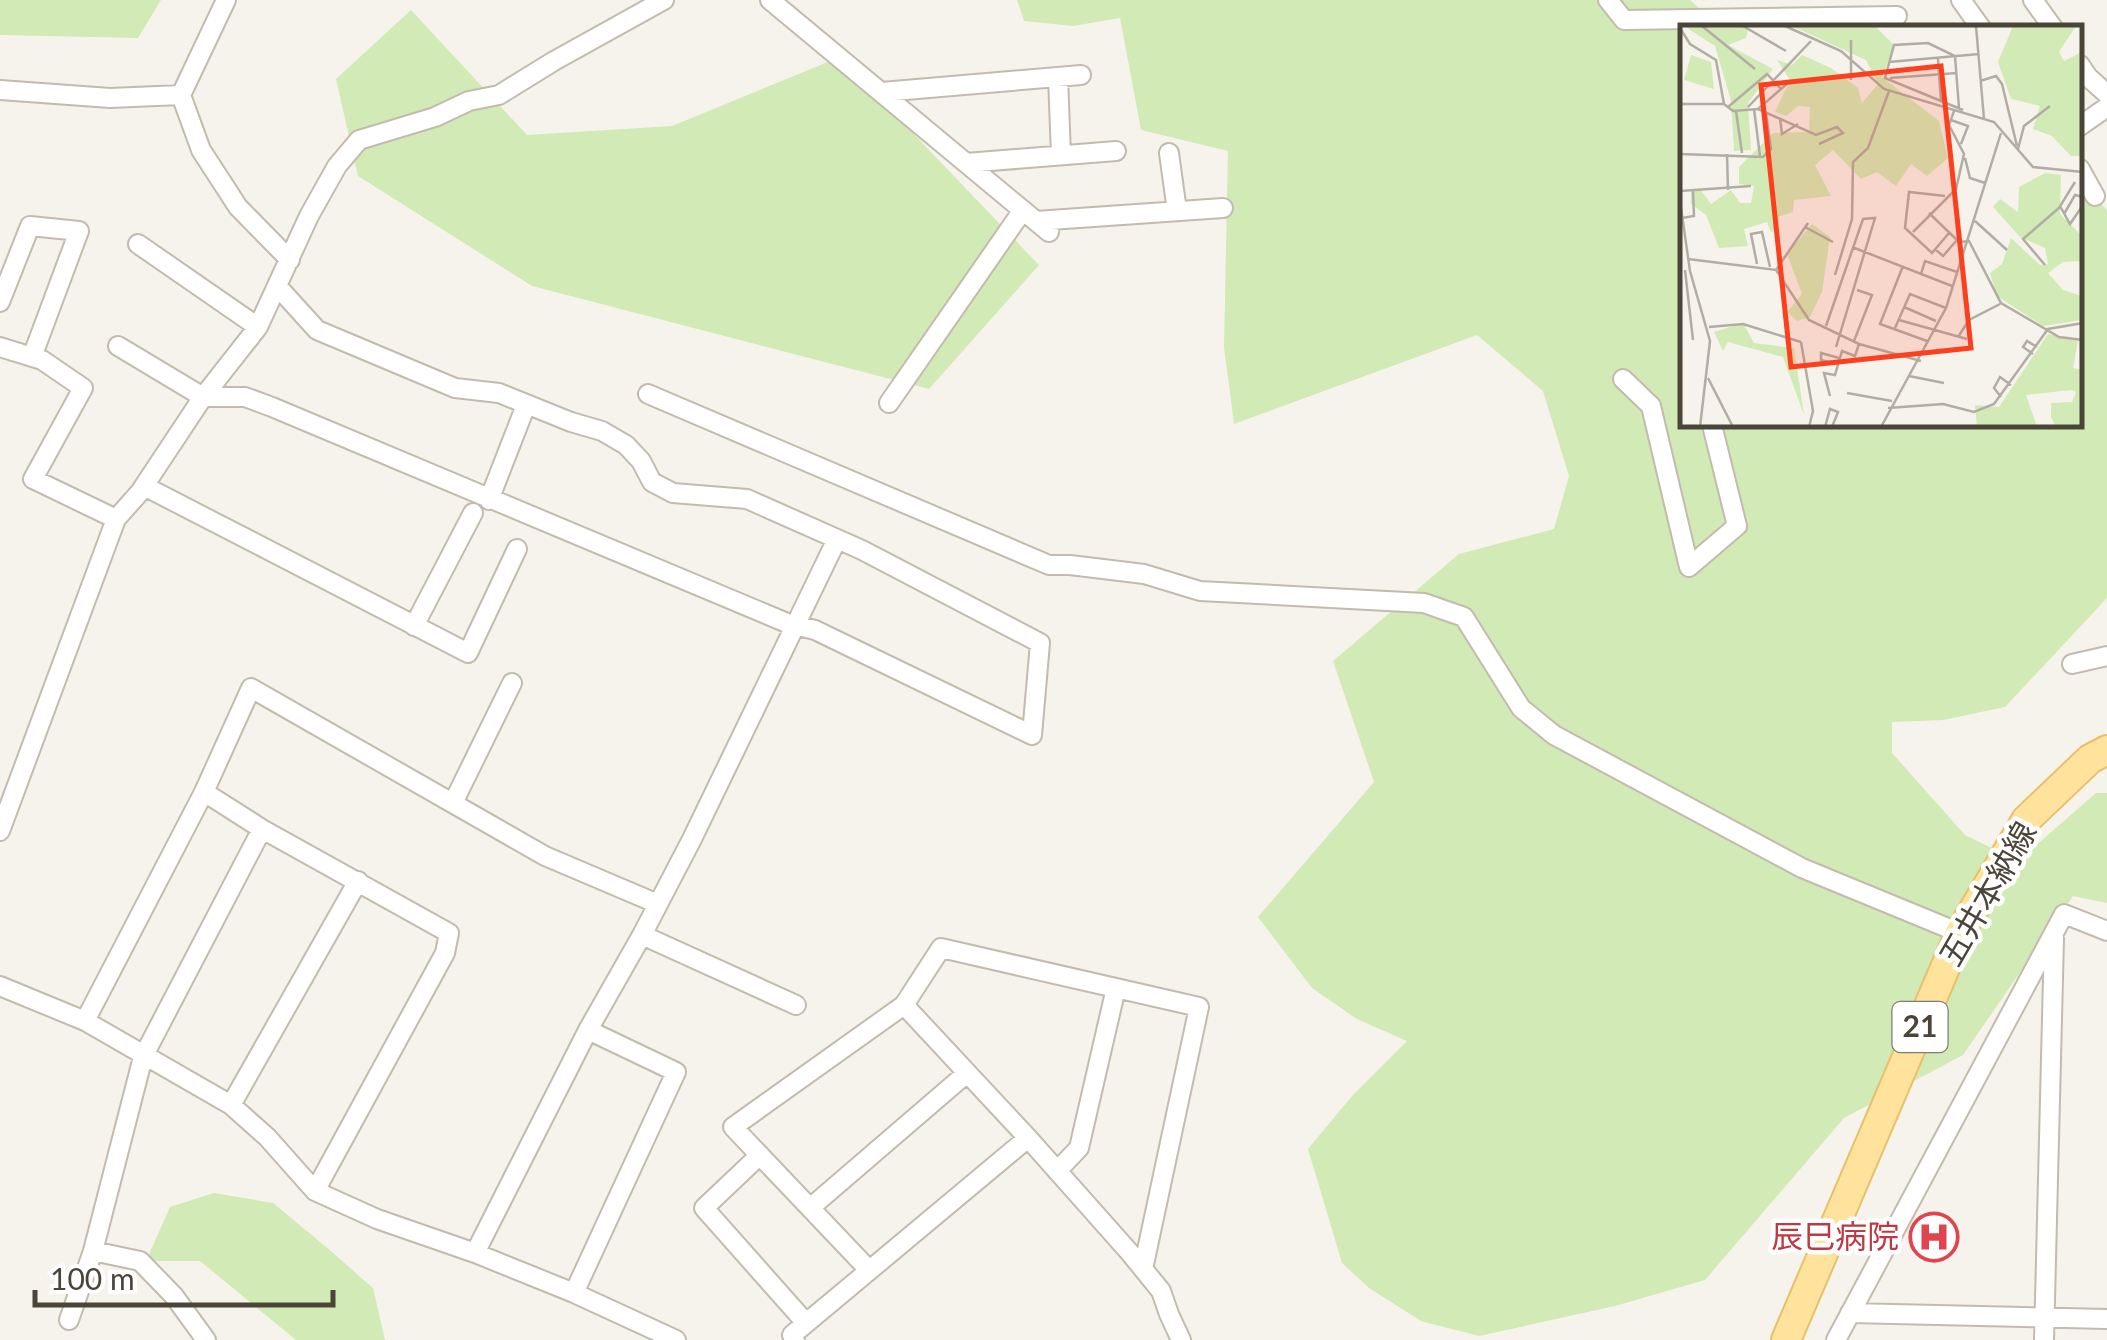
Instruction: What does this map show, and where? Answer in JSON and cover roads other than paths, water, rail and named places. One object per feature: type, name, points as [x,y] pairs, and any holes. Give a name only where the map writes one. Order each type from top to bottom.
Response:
[{"type":"main road","name":"五井本納線","points":[[1786,1340],[1976,902],[2026,820],[2090,759],[2107,750]]},
{"type":"street","points":[[226,0],[182,96],[201,150],[238,207],[290,260]]},
{"type":"street","points":[[0,831],[116,519],[258,327],[309,216],[338,166],[359,140],[435,117],[470,101],[499,95],[664,0]]},
{"type":"street","points":[[770,0],[1036,221],[1223,208]]},
{"type":"street","points":[[1608,0],[1624,20],[1898,14]]},
{"type":"street","points":[[1962,0],[1980,25]]},
{"type":"street","points":[[2033,0],[2051,25]]},
{"type":"street","points":[[2082,68],[2107,94]]},
{"type":"street","points":[[882,92],[1081,76]]},
{"type":"street","points":[[1058,77],[1061,155]]},
{"type":"street","points":[[0,90],[110,98],[182,96]]},
{"type":"street","points":[[2082,125],[2107,107]]},
{"type":"street","points":[[966,163],[1116,151]]},
{"type":"street","points":[[1169,153],[1177,212]]},
{"type":"street","points":[[2082,173],[2095,196]]},
{"type":"street","points":[[890,403],[1036,221]]},
{"type":"street","points":[[0,302],[30,226],[79,231],[32,356]]},
{"type":"street","points":[[138,244],[258,327]]},
{"type":"street","points":[[118,346],[203,397],[245,396],[795,626],[814,630],[1032,735],[1040,643],[837,540],[747,500],[673,492],[652,482],[626,444],[602,431],[499,393],[455,388],[316,330],[278,288]]},
{"type":"street","points":[[0,346],[42,360],[84,388],[34,480],[116,519]]},
{"type":"street","points":[[1623,379],[1651,406],[1689,567],[1737,526],[1713,428]]},
{"type":"street","points":[[648,394],[1049,566],[1144,574],[1200,591],[1424,603],[1464,617],[1521,708],[1554,735],[1802,868],[1960,934]]},
{"type":"street","points":[[489,500],[526,405]]},
{"type":"street","points":[[144,486],[468,653],[517,548]]},
{"type":"street","points":[[414,626],[473,514]]},
{"type":"street","points":[[475,1254],[588,1030],[642,936],[837,540]]},
{"type":"street","points":[[2072,664],[2107,656]]},
{"type":"street","points":[[453,803],[512,683]]},
{"type":"street","points":[[85,1022],[204,792],[251,688],[545,856],[658,904]]},
{"type":"street","points":[[204,792],[262,829],[448,933],[445,953],[315,1191]]},
{"type":"street","points":[[69,1320],[92,1252],[142,1056],[262,829]]},
{"type":"street","points":[[231,1105],[358,881]]},
{"type":"street","points":[[1836,1340],[2064,914],[2107,931]]},
{"type":"street","points":[[2044,1340],[2054,933]]},
{"type":"street","points":[[642,936],[796,1005]]},
{"type":"street","points":[[870,1270],[733,1127],[904,1005],[941,948],[1200,1007],[1143,1269]]},
{"type":"street","points":[[0,986],[85,1022],[231,1105],[315,1191],[376,1219],[574,1293],[676,1340]]},
{"type":"street","points":[[1057,1170],[1080,1148],[1116,988]]},
{"type":"street","points":[[904,1005],[1143,1269],[1161,1291],[1182,1340]]},
{"type":"street","points":[[574,1293],[676,1072],[588,1030]]},
{"type":"street","points":[[810,1208],[967,1073]]},
{"type":"street","points":[[795,1340],[792,1336],[1028,1138]]},
{"type":"street","points":[[760,1155],[704,1208],[806,1324]]},
{"type":"street","points":[[92,1252],[140,1261],[174,1296],[206,1340]]},
{"type":"street","points":[[1850,1313],[2107,1320]]},
{"type":"place","name":"辰巳病院","points":[[1934,1237]]}]
